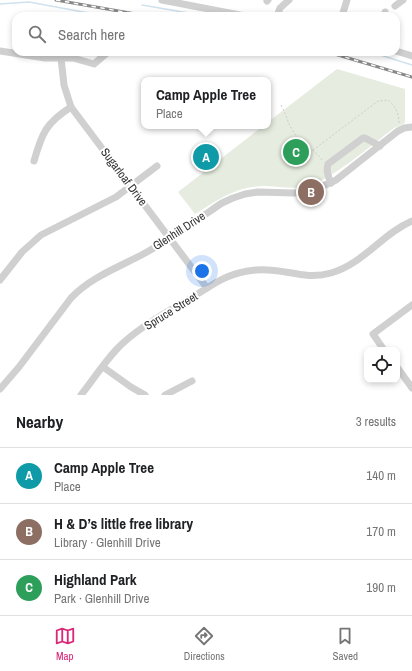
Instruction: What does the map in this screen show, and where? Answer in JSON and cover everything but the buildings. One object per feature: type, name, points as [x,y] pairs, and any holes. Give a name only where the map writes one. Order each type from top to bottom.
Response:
[{"type":"street","points":[[162,0],[224,12]]},
{"type":"street","points":[[278,12],[280,8],[289,0]]},
{"type":"street","points":[[343,12],[347,0]]},
{"type":"street","points":[[395,6],[403,0]]},
{"type":"street","points":[[0,51],[12,53]]},
{"type":"street","points":[[400,52],[412,56]]},
{"type":"street","points":[[32,56],[45,58],[60,58],[69,56]]},
{"type":"street","points":[[76,56],[94,64],[103,56]]},
{"type":"street","name":"Sugarloaf Drive","points":[[60,58],[64,85],[71,107],[207,288]]},
{"type":"street","points":[[34,162],[38,145],[47,126],[60,114],[71,107]]},
{"type":"street","name":"Glenhill Drive","points":[[0,389],[19,367],[71,298],[95,278],[141,255],[170,238],[222,203],[233,198],[258,192],[294,194],[308,192],[331,183],[404,128],[412,127]]},
{"type":"street","points":[[331,183],[327,166],[328,164],[363,138],[366,138],[380,146]]},
{"type":"street","points":[[0,280],[22,252],[41,235],[116,197],[156,166]]},
{"type":"street","name":"Spruce Street","points":[[81,395],[115,350],[130,337],[170,310],[207,288],[232,275],[258,270],[273,270],[305,276],[331,273],[349,265],[402,226],[412,221]]},
{"type":"street","points":[[382,347],[373,334],[412,305]]},
{"type":"street","points":[[103,366],[131,387],[145,395]]},
{"type":"street","points":[[400,371],[412,388]]},
{"type":"street","points":[[165,395],[192,381]]},
{"type":"path","points":[[313,150],[378,101],[388,100],[394,106],[398,114],[399,126]]},
{"type":"path","points":[[281,105],[291,129],[300,140],[313,150],[325,163]]},
{"type":"shaded area","points":[[337,69],[405,89],[405,123],[394,128],[341,169],[318,182],[297,188],[264,186],[245,188],[228,195],[195,214],[178,192],[259,129],[271,129],[271,120]]},
{"type":"waterway","points":[[0,4],[29,2],[83,12]]},
{"type":"waterway","points":[[142,5],[183,12]]},
{"type":"waterway","points":[[384,56],[412,65]]},
{"type":"railway","points":[[56,0],[124,12]]},
{"type":"railway","points":[[341,56],[412,77]]},
{"type":"place","name":"Highland Park","points":[[296,152]]},
{"type":"place","name":"Camp Apple Tree","points":[[206,157]]},
{"type":"place","name":"H & D’s little free library","points":[[311,192]]}]
